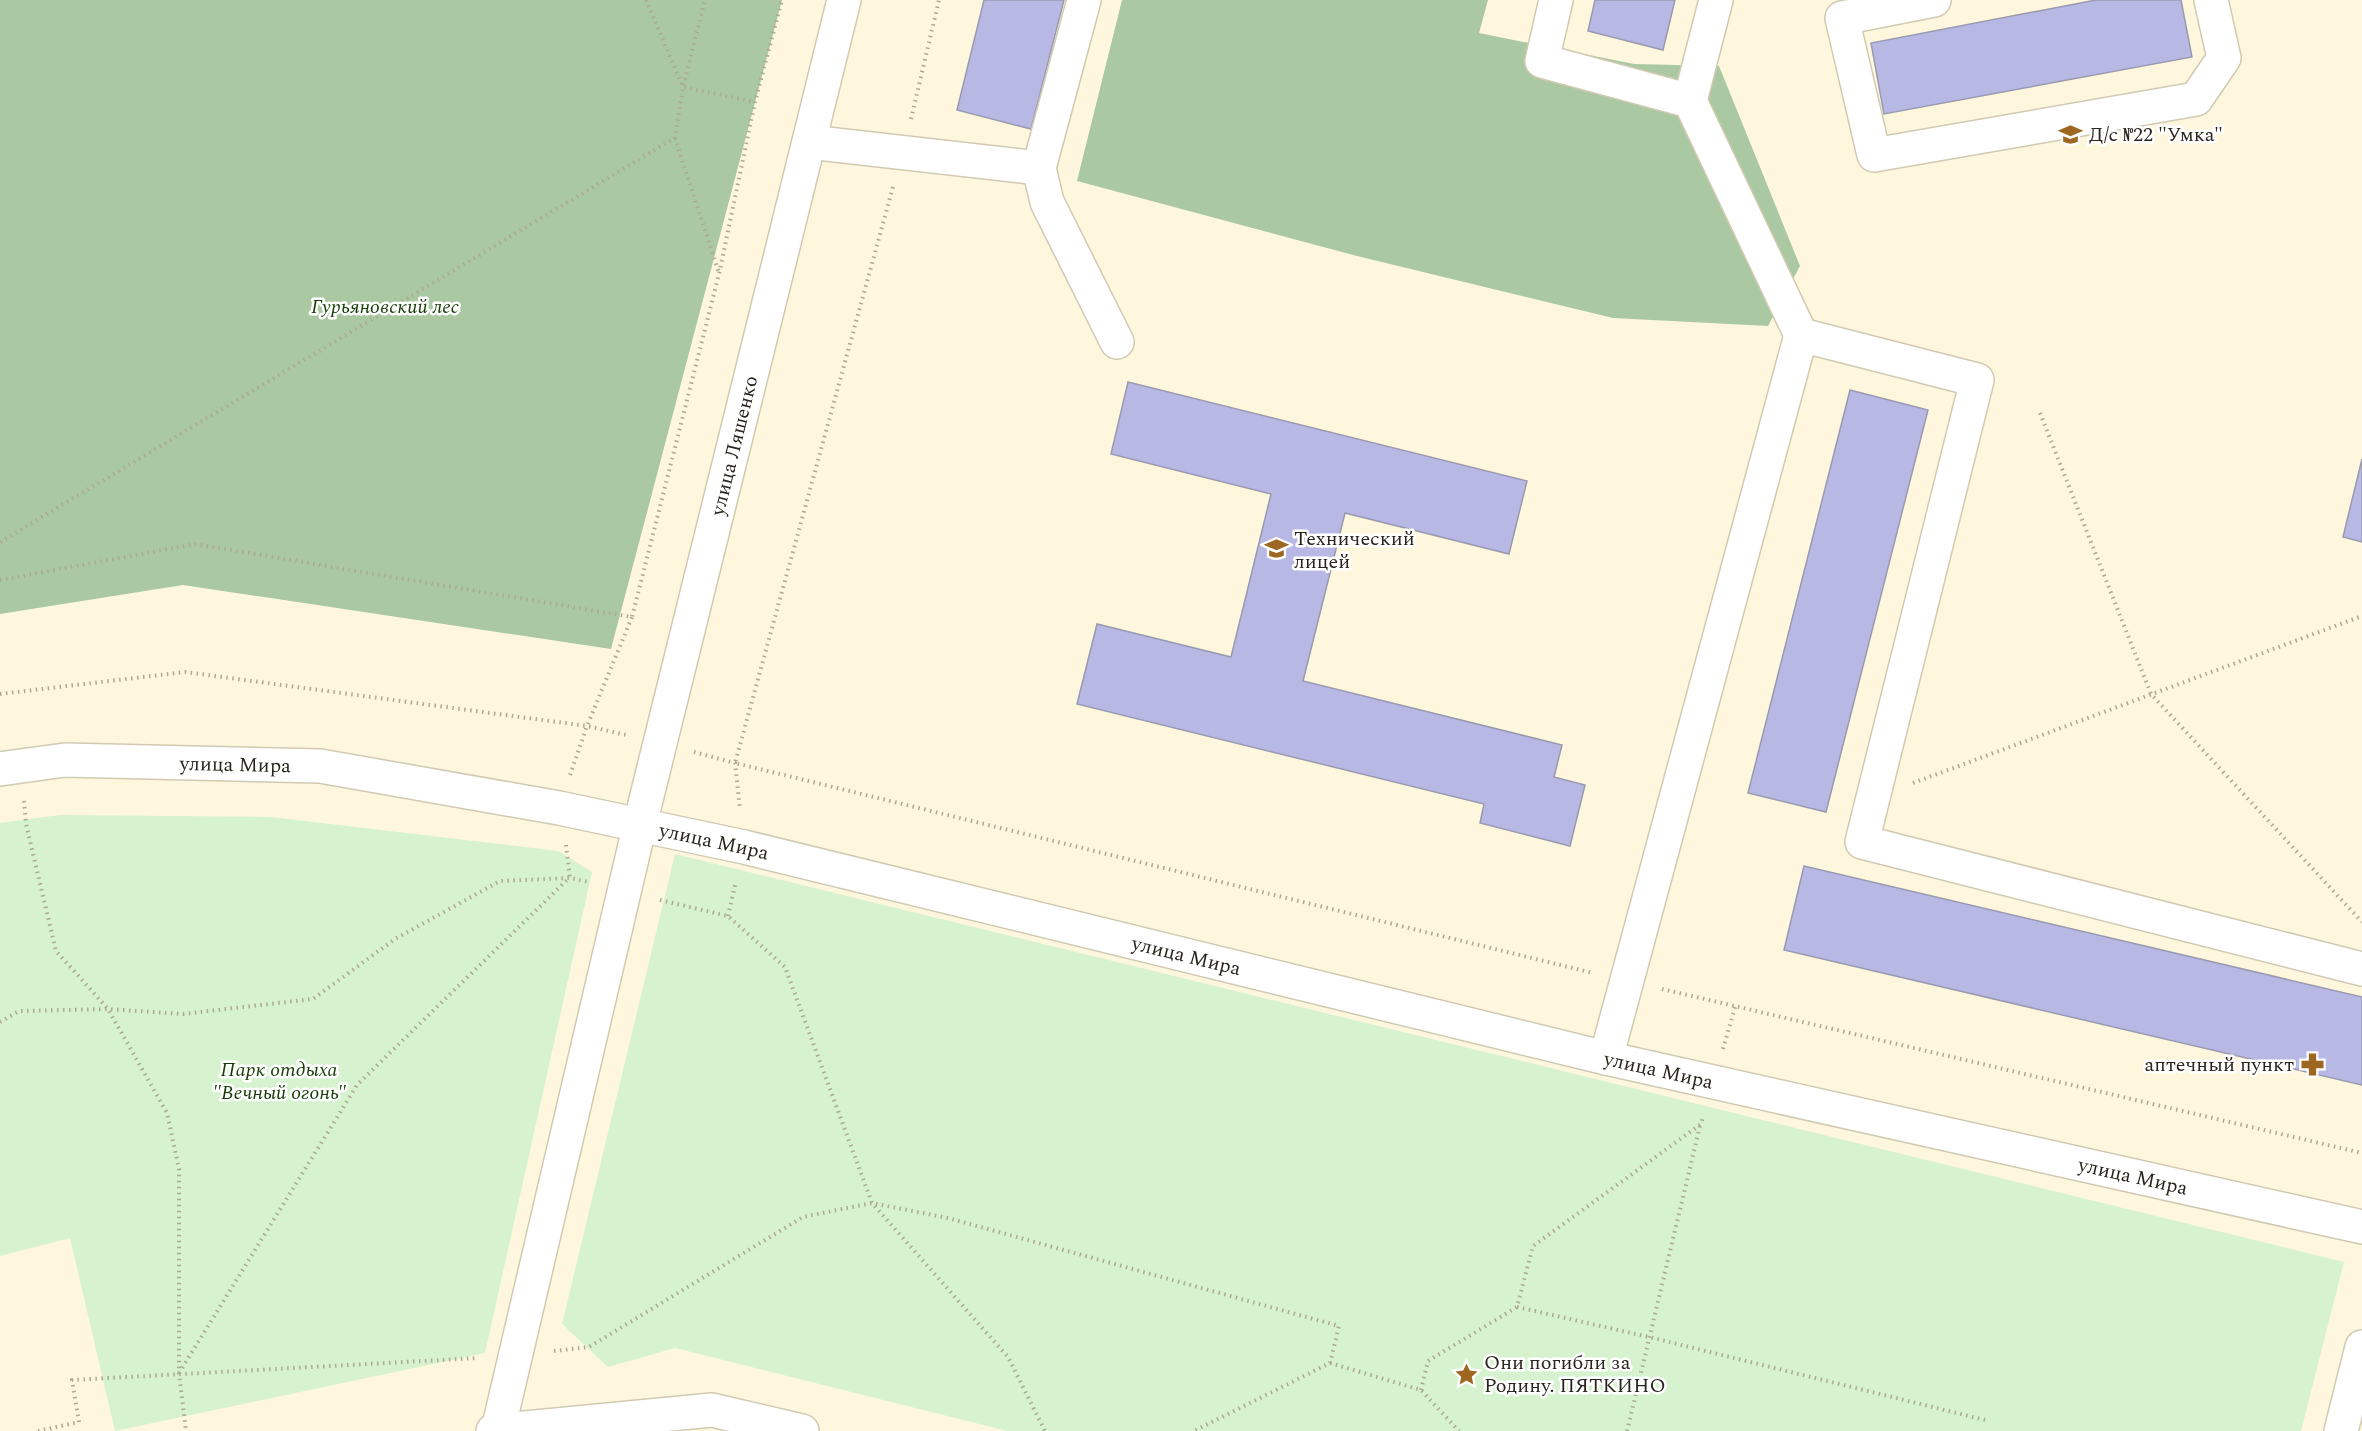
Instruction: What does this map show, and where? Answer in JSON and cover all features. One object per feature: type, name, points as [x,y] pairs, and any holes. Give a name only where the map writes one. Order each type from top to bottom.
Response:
[{"type":"main road","name":"улица Ляшенко","points":[[496,1430],[623,891],[844,0]]},
{"type":"main road","points":[[1084,0],[1039,168],[1047,202],[1117,342]]},
{"type":"main road","points":[[1556,0],[1542,61],[1690,101]]},
{"type":"main road","points":[[1606,1058],[1801,335],[1690,101],[1716,0]]},
{"type":"main road","points":[[1934,0],[1842,18],[1874,155],[2196,99],[2224,58],[2211,0]]},
{"type":"main road","points":[[809,142],[1039,168]]},
{"type":"main road","points":[[1801,335],[1977,380],[1863,842],[2362,969]]},
{"type":"main road","name":"улица Мира","points":[[11,780],[65,760],[320,766],[640,824],[744,847],[1606,1058],[2362,1227]]},
{"type":"main road","points":[[2341,1431],[2362,1347]]},
{"type":"main road","points":[[496,1430],[712,1410],[802,1431]]},
{"type":"path","points":[[646,0],[683,87]]},
{"type":"path","points":[[705,0],[683,87],[675,138],[719,274]]},
{"type":"path","points":[[0,694],[185,672],[586,726],[632,616],[719,274],[755,102],[782,0]]},
{"type":"path","points":[[939,0],[903,152],[735,763],[1627,981],[2362,1153]]},
{"type":"path","points":[[683,87],[755,102]]},
{"type":"path","points":[[0,541],[675,138]]},
{"type":"path","points":[[2040,413],[2151,694],[2362,922]]},
{"type":"path","points":[[0,580],[195,544],[632,616]]},
{"type":"path","points":[[1874,797],[2362,616]]},
{"type":"path","points":[[11,780],[26,824],[56,951],[108,1009],[167,1113],[179,1169],[179,1373],[186,1431]]},
{"type":"path","points":[[0,1022],[19,1011],[108,1009],[183,1014],[313,999],[396,939],[500,881],[570,878],[357,1085],[179,1373]]},
{"type":"path","points":[[728,916],[785,967],[873,1203],[1008,1357],[1045,1431]]},
{"type":"path","points":[[1626,1431],[1701,1124],[1736,1007]]},
{"type":"path","points":[[1518,1307],[1533,1246],[1701,1124]]},
{"type":"path","points":[[38,1431],[79,1422],[72,1380],[513,1356],[589,1347],[803,1217],[873,1203],[948,1218],[1339,1326],[1330,1363]]},
{"type":"path","points":[[1421,1389],[1428,1361],[1518,1307],[1985,1420]]},
{"type":"path","points":[[1194,1431],[1330,1363],[1421,1389],[1459,1431]]},
{"type":"green space","name":"Гурьяновский лес","points":[[0,0],[782,0],[611,649],[183,585],[0,614]]},
{"type":"green space","points":[[1122,0],[1488,0],[1479,33],[1634,64],[1719,66],[1800,266],[1768,326],[1613,318],[1357,256],[1077,181]]},
{"type":"green space","name":"Парк отдыха \"Вечный огонь\"","points":[[60,815],[271,817],[558,851],[592,872],[485,1353],[115,1431],[70,1238],[0,1256],[0,823]]},
{"type":"green space","points":[[675,854],[2344,1262],[2301,1431],[1007,1431],[675,1348],[608,1367],[562,1324]]},
{"type":"building","points":[[984,0],[1064,0],[1031,129],[957,110]]},
{"type":"building","points":[[1595,0],[1675,0],[1663,50],[1588,31]]},
{"type":"building","points":[[2096,0],[2181,0],[2192,57],[1884,114],[1871,43]]},
{"type":"building","points":[[1128,382],[1527,481],[1509,554],[1345,513],[1303,681],[1562,745],[1554,777],[1585,785],[1570,846],[1480,823],[1484,804],[1077,704],[1097,624],[1231,657],[1271,494],[1111,454]]},
{"type":"building","points":[[1850,390],[1928,410],[1826,812],[1748,793]]},
{"type":"building","points":[[2362,459],[2362,542],[2343,537]]},
{"type":"building","points":[[1804,866],[2362,997],[2362,1085],[1784,950]]},
{"type":"place","name":"Д/с №22 \"Умка\"","points":[[2071,134]]},
{"type":"place","name":"Технический лицей","points":[[1276,549]]},
{"type":"place","name":"аптечный пункт","points":[[2312,1064]]},
{"type":"place","name":"Они погибли за Родину. ПЯТКИНО","points":[[1466,1374]]}]
